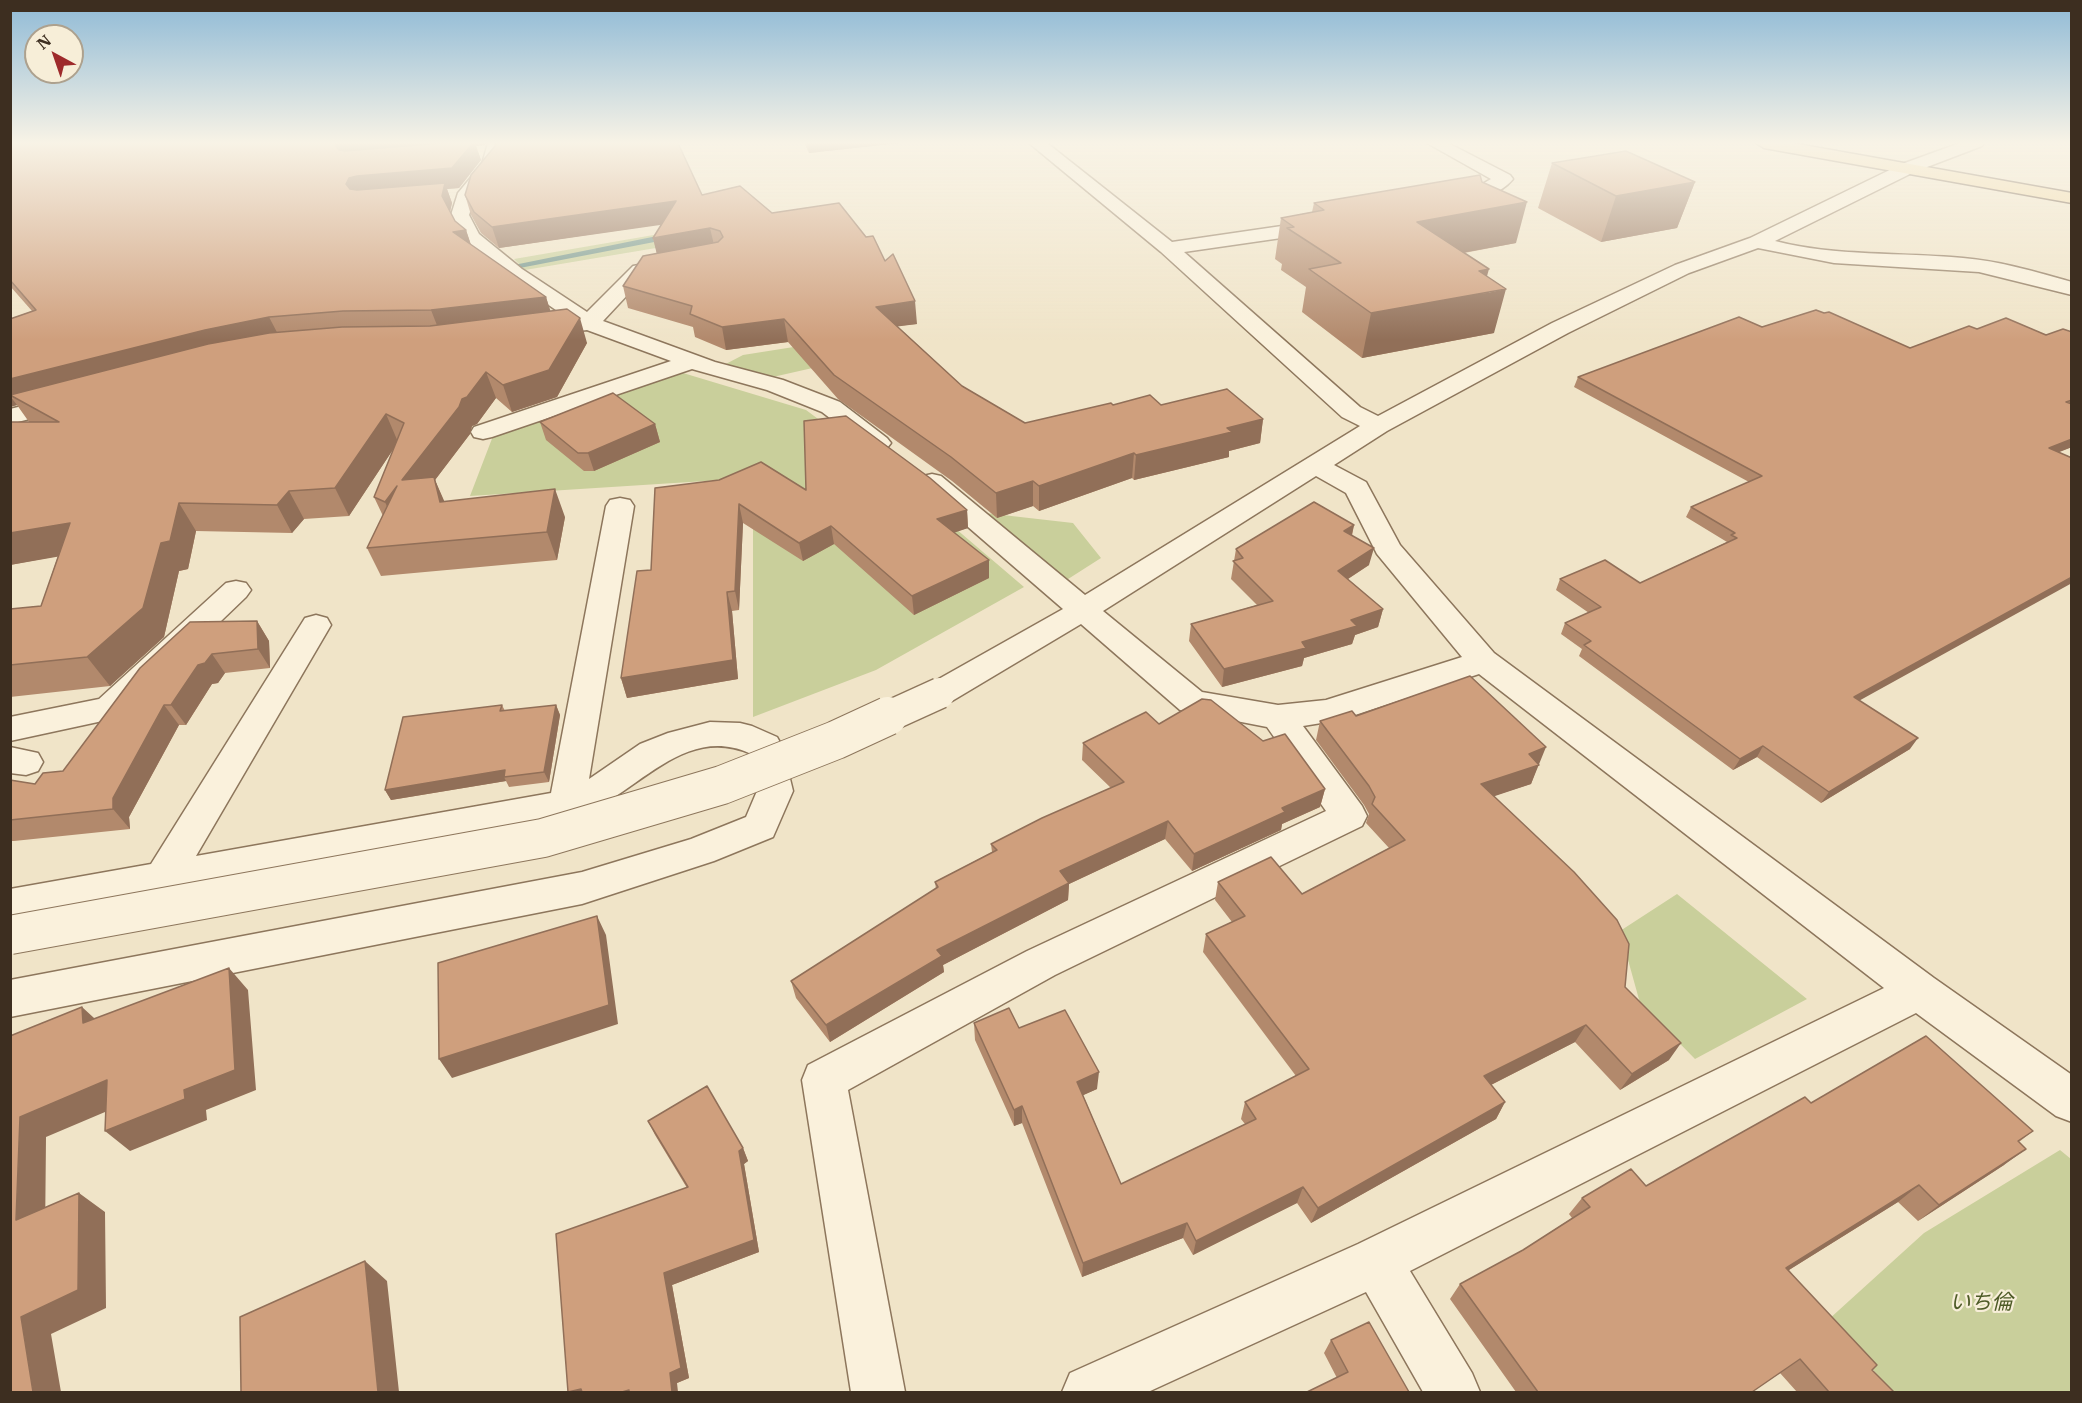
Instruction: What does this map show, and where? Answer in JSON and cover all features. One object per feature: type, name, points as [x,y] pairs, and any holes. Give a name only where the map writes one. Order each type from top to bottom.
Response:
[{"type":"street","points":[[462,208],[460,215],[471,237],[510,268],[589,323],[692,362],[776,386],[831,407],[942,489],[1192,702],[1278,717],[1328,712],[1483,661]]},
{"type":"street","points":[[1119,208],[1168,248],[1351,412],[1378,426]]},
{"type":"street","points":[[10,935],[543,838],[722,785],[836,740],[940,693],[1083,610],[1378,426],[1560,328],[1682,269],[1757,242],[1826,208]]},
{"type":"street","points":[[1168,248],[1287,233],[1343,223]]},
{"type":"street","points":[[1757,242],[1779,249],[1855,258],[1996,268],[2072,289]]},
{"type":"street","points":[[551,328],[589,323],[640,270],[683,263]]},
{"type":"street","points":[[483,432],[692,362]]},
{"type":"street","points":[[10,417],[91,396]]},
{"type":"street","points":[[1314,465],[1357,488],[1387,548],[1483,661],[1919,991],[2072,1101]]},
{"type":"street","points":[[567,804],[620,506]]},
{"type":"street","points":[[10,729],[109,709],[236,590]]},
{"type":"street","points":[[163,878],[316,625]]},
{"type":"street","points":[[878,1392],[824,1080],[1041,963],[1349,816],[1278,717]]},
{"type":"street","points":[[10,905],[567,804],[596,792],[652,753],[710,734],[740,735],[765,746],[775,791],[760,827],[701,851],[582,888],[10,999]]},
{"type":"street","points":[[1089,1392],[1376,1262],[1919,991]]},
{"type":"street","points":[[1376,1262],[1452,1392]]},
{"type":"green space","points":[[758,217],[775,228],[525,270],[514,259]]},
{"type":"green space","points":[[857,337],[870,355],[764,379],[722,366],[743,355]]},
{"type":"green space","points":[[683,373],[806,410],[887,470],[1024,587],[876,670],[753,717],[753,478],[470,496],[493,436]]},
{"type":"green space","points":[[985,513],[1073,523],[1101,558],[1065,581]]},
{"type":"green space","points":[[1677,894],[1807,999],[1695,1059],[1640,1003],[1620,931]]},
{"type":"green space","name":"いち倫","points":[[2060,1150],[2071,1159],[2071,1392],[1893,1392],[1828,1320],[1924,1233]]},
{"type":"building","points":[[10,208],[448,208],[455,221],[466,230],[453,232],[546,297],[431,310],[343,311],[269,317],[205,330],[10,379],[10,319],[36,310],[10,280]]},
{"type":"building","points":[[472,208],[623,208],[492,227]]},
{"type":"building","points":[[671,208],[767,208],[772,213],[802,208],[843,208],[866,237],[873,236],[885,261],[893,254],[915,301],[876,307],[962,386],[1025,423],[1150,395],[1161,405],[1227,389],[1263,419],[1227,428],[1232,432],[1136,455],[1134,453],[1039,486],[1033,481],[996,493],[951,457],[834,375],[784,319],[722,327],[690,314],[692,306],[623,286],[643,256],[718,242],[723,237],[720,231],[710,228],[653,238]]},
{"type":"building","points":[[1322,208],[1491,208],[1417,222],[1489,269],[1479,271],[1506,289],[1371,313],[1309,269],[1341,263],[1287,228],[1294,227],[1281,218],[1324,210]]},
{"type":"building","points":[[567,309],[580,318],[549,370],[503,385],[486,372],[467,397],[462,399],[459,407],[402,480],[434,477],[440,502],[555,489],[547,532],[367,548],[397,486],[385,502],[374,497],[404,423],[386,414],[335,488],[289,491],[277,505],[179,503],[170,541],[161,543],[143,608],[87,657],[10,665],[10,609],[41,606],[70,523],[10,533],[10,422],[59,422],[10,395],[208,344],[269,333],[342,327],[430,326]]},
{"type":"building","points":[[1816,310],[1829,312],[1910,348],[1969,326],[1977,329],[2006,318],[2046,335],[2063,329],[2072,332],[2072,400],[2066,402],[2072,404],[2072,439],[2049,448],[2072,458],[2072,577],[1854,697],[1918,738],[1829,792],[1763,746],[1740,759],[1584,645],[1591,641],[1565,623],[1601,607],[1560,579],[1605,560],[1640,583],[1737,538],[1731,535],[1735,533],[1691,507],[1762,476],[1578,377],[1739,317],[1762,327]]},
{"type":"building","points":[[613,393],[655,424],[588,453],[578,453],[540,422]]},
{"type":"building","points":[[846,416],[930,478],[967,510],[937,519],[989,560],[912,596],[831,526],[799,543],[739,504],[735,591],[727,592],[733,660],[621,678],[637,571],[651,570],[655,488],[719,480],[761,462],[806,490],[804,421]]},
{"type":"building","points":[[1314,502],[1354,525],[1344,531],[1374,548],[1338,571],[1383,609],[1351,620],[1357,626],[1302,642],[1306,648],[1224,669],[1191,624],[1273,601],[1233,561],[1243,558],[1236,549]]},
{"type":"building","points":[[257,621],[258,649],[212,654],[205,663],[198,665],[171,705],[164,705],[113,798],[113,809],[10,820],[10,780],[35,784],[43,773],[63,771],[140,668],[190,622]]},
{"type":"building","points":[[1470,676],[1546,747],[1529,754],[1539,765],[1481,784],[1574,872],[1617,920],[1629,944],[1625,987],[1681,1043],[1632,1074],[1586,1025],[1484,1076],[1505,1102],[1318,1208],[1303,1187],[1196,1241],[1187,1223],[1083,1263],[1022,1106],[1014,1110],[974,1023],[1009,1008],[1019,1028],[1065,1010],[1099,1072],[1077,1082],[1121,1184],[1256,1119],[1245,1102],[1309,1069],[1206,934],[1245,916],[1218,882],[1271,857],[1302,894],[1405,840],[1372,804],[1375,797],[1369,786],[1320,721],[1352,711],[1356,716]]},
{"type":"building","points":[[1202,699],[1211,700],[1263,741],[1285,734],[1325,789],[1282,808],[1285,812],[1194,854],[1168,821],[1060,871],[1069,883],[937,950],[942,956],[826,1025],[791,981],[938,887],[935,882],[997,850],[991,844],[1042,818],[1124,782],[1083,743],[1146,712],[1159,724]]},
{"type":"building","points":[[502,705],[500,711],[556,705],[544,772],[504,777],[505,770],[385,790],[403,717]]},
{"type":"building","points":[[597,916],[609,1005],[439,1059],[438,963]]},
{"type":"building","points":[[229,968],[235,1070],[184,1090],[185,1099],[105,1131],[107,1080],[20,1117],[16,1220],[79,1193],[78,1290],[21,1317],[33,1392],[10,1392],[10,1036],[82,1007],[83,1023]]},
{"type":"building","points":[[1926,1036],[2033,1131],[2018,1141],[2026,1149],[1939,1205],[1919,1185],[1786,1268],[1877,1365],[1872,1370],[1894,1392],[1829,1392],[1800,1359],[1752,1392],[1538,1392],[1460,1284],[1523,1250],[1590,1207],[1582,1198],[1631,1169],[1646,1186],[1805,1097],[1811,1103]]},
{"type":"building","points":[[707,1086],[743,1148],[739,1151],[754,1240],[664,1273],[681,1368],[670,1373],[672,1392],[629,1392],[629,1390],[582,1392],[581,1389],[568,1392],[556,1234],[688,1187],[648,1121]]},
{"type":"building","points":[[365,1261],[378,1392],[241,1392],[240,1317]]},
{"type":"building","points":[[1369,1322],[1409,1392],[1307,1392],[1348,1372],[1331,1340]]},
{"type":"waterway","points":[[499,269],[672,236]]}]
